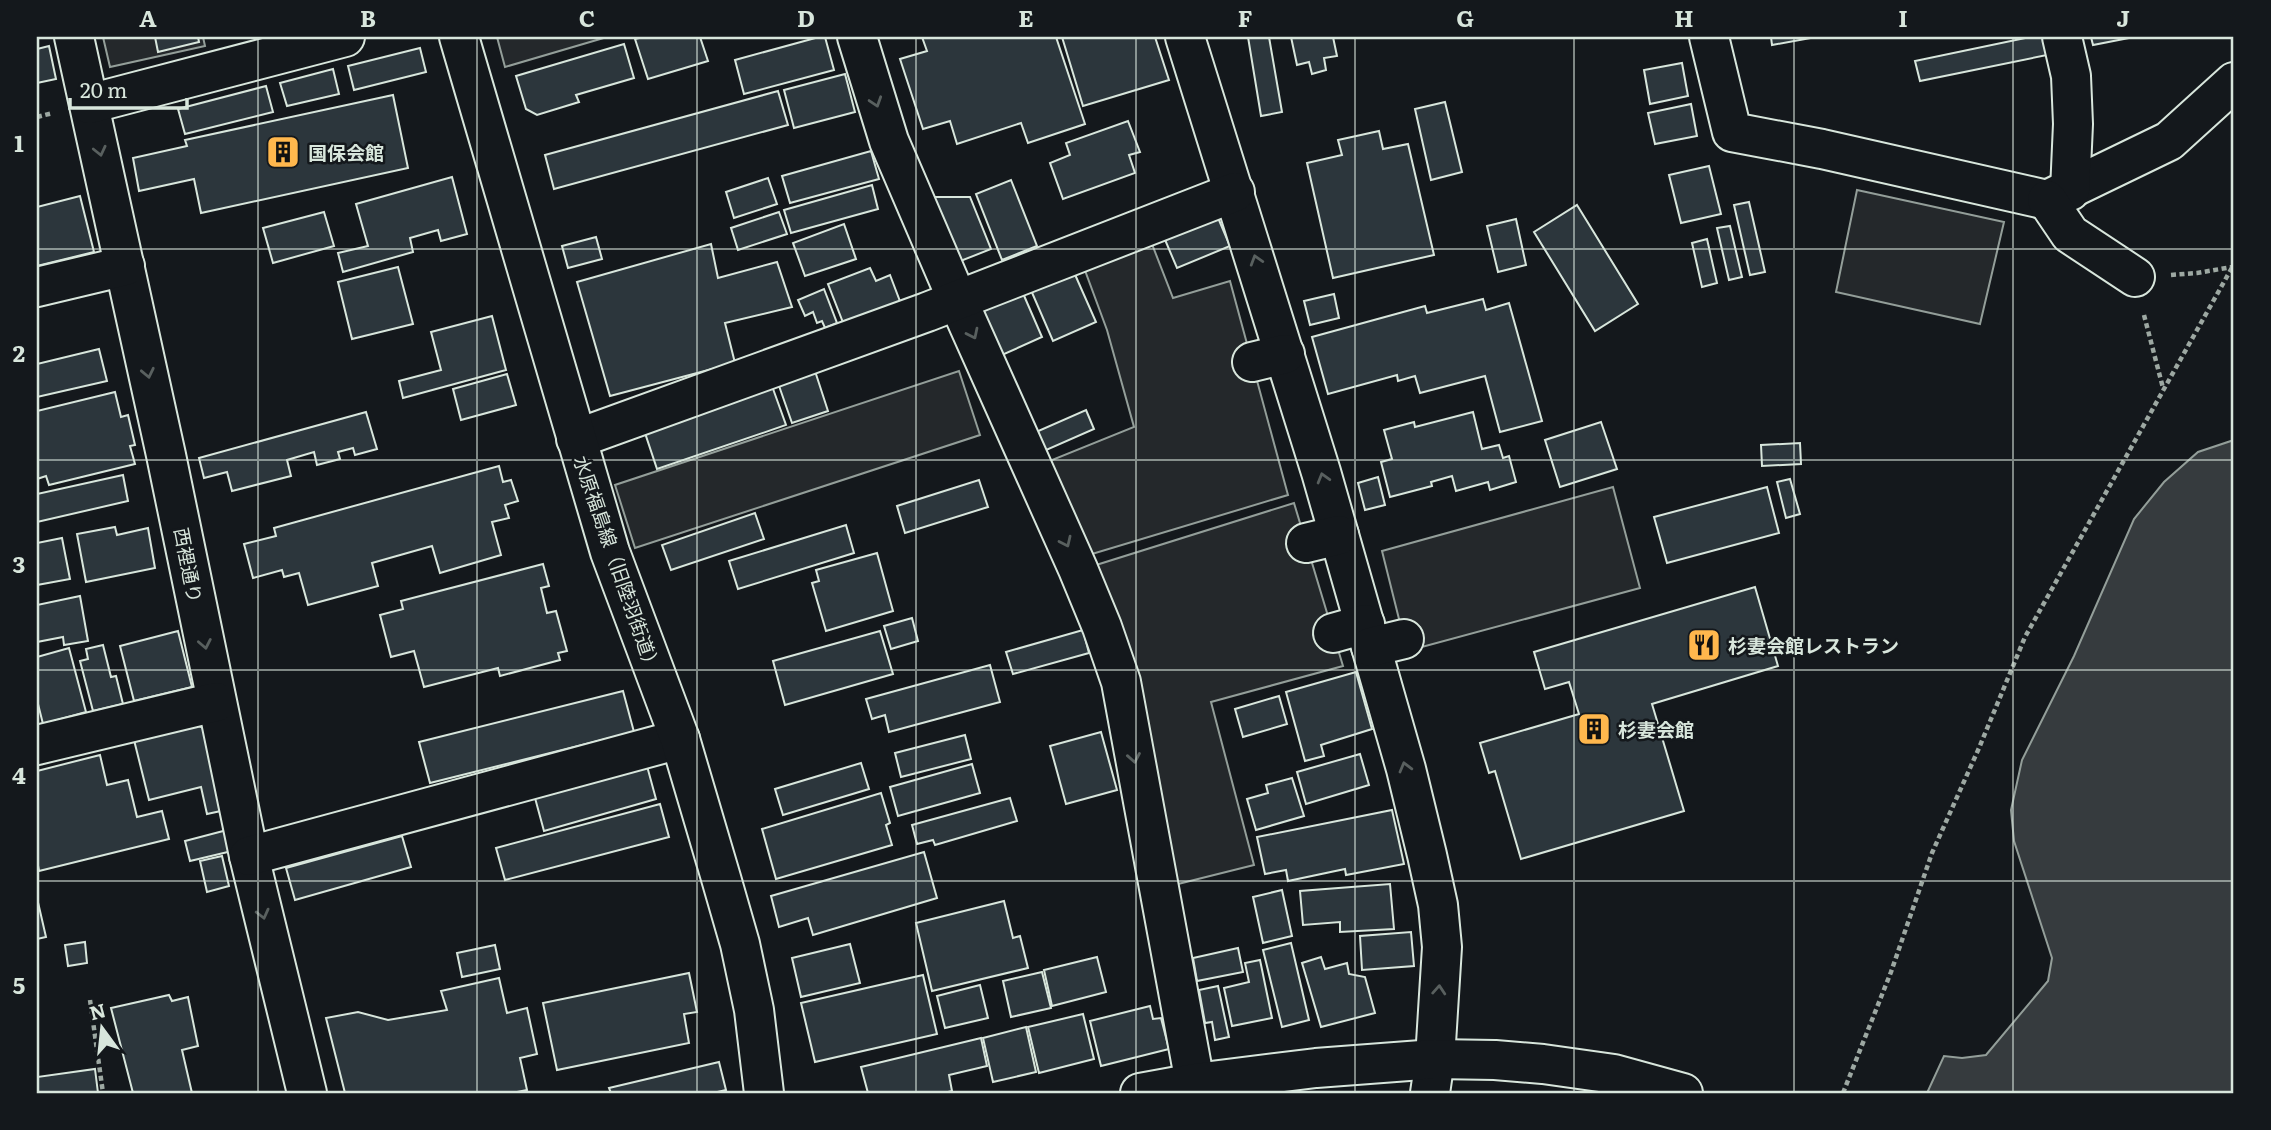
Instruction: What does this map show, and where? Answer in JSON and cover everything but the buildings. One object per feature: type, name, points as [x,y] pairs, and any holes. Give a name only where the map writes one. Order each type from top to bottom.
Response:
[{"type":"street","name":"西裡通り","points":[[74,37],[125,266],[248,856],[307,1093]]},
{"type":"street","points":[[89,104],[345,37]]},
{"type":"street","name":"水原福島線（旧陸羽街道）","points":[[459,37],[610,552],[680,739],[740,944],[754,1010],[764,1093]]},
{"type":"street","points":[[857,37],[889,141],[1078,569],[1121,682],[1195,1083]]},
{"type":"street","points":[[1185,37],[1235,192],[1265,347],[1322,539],[1368,636],[1406,769],[1438,905],[1441,947],[1432,1076]]},
{"type":"street","points":[[1709,37],[1732,132],[2059,195],[2169,141],[2234,82]]},
{"type":"street","points":[[2062,37],[2071,76],[2073,124],[2059,195],[2070,234],[2135,277]]},
{"type":"street","points":[[576,439],[927,312],[1235,192]]},
{"type":"street","points":[[37,287],[125,266]]},
{"type":"street","points":[[37,745],[216,702]]},
{"type":"street","points":[[248,856],[680,739]]},
{"type":"street","points":[[1140,1093],[1195,1083],[1316,1068],[1432,1076],[1495,1060],[1614,1074],[1683,1093]]},
{"type":"path","points":[[2163,389],[2135,277],[2197,273],[2233,265]]},
{"type":"path","points":[[1843,1093],[1891,972],[1932,853],[2025,637],[2233,265]]},
{"type":"path","points":[[90,1000],[103,1093]]},
{"type":"shaded area","points":[[103,37],[203,37],[205,46],[110,67]]},
{"type":"shaded area","points":[[497,37],[607,37],[505,67]]},
{"type":"shaded area","points":[[1857,190],[2004,222],[1980,324],[1836,292]]},
{"type":"shaded area","points":[[1150,239],[1173,298],[1230,281],[1288,495],[1082,557],[1047,462],[1134,427],[1107,330],[1083,265]]},
{"type":"shaded area","points":[[959,371],[980,435],[635,548],[615,485]]},
{"type":"shaded area","points":[[2234,440],[2234,1093],[1927,1093],[1944,1056],[1962,1058],[1986,1055],[2048,981],[2052,958],[2014,841],[2011,810],[2022,760],[2074,656],[2134,519],[2164,482],[2198,452]]},
{"type":"shaded area","points":[[1613,487],[1640,588],[1407,651],[1382,551]]},
{"type":"shaded area","points":[[1294,503],[1343,666],[1211,702],[1254,865],[1178,884],[1138,715],[1093,566]]},
{"type":"place","name":"国保会館","points":[[283,152]]},
{"type":"place","name":"杉妻会館レストラン","points":[[1704,645]]},
{"type":"place","name":"杉妻会館","points":[[1594,729]]}]
